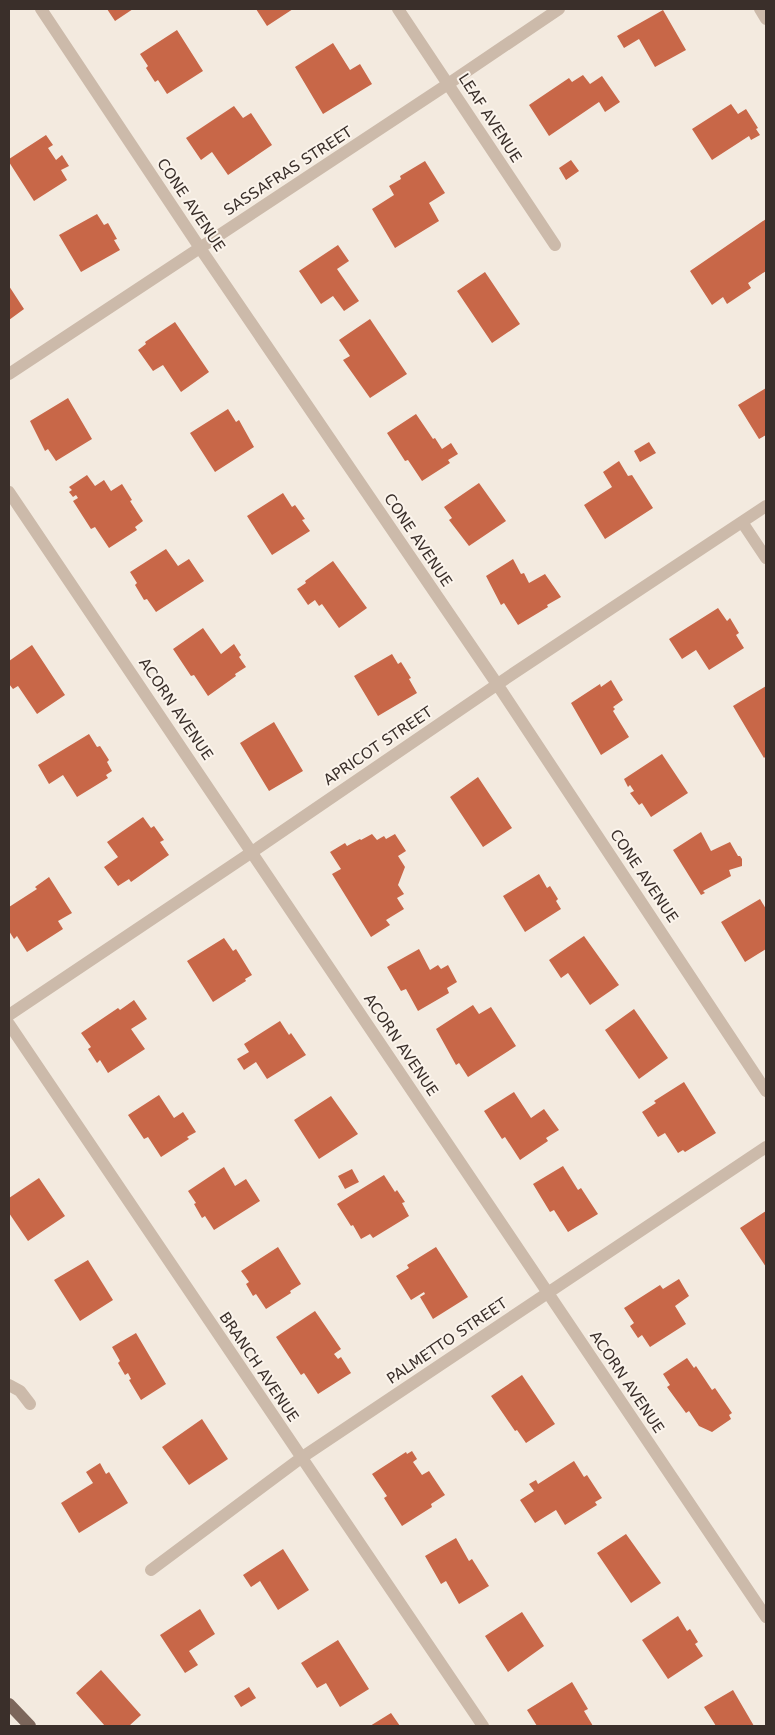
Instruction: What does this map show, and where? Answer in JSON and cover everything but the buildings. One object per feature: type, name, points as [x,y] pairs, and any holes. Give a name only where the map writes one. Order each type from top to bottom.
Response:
[{"type":"main road","points":[[9,1704],[30,1726]]},
{"type":"street","name":"CONE AVENUE","points":[[41,9],[200,248],[497,684],[766,1090]]},
{"type":"street","name":"LEAF AVENUE","points":[[398,9],[555,245]]},
{"type":"street","name":"SASSAFRAS STREET","points":[[9,374],[448,84],[558,9]]},
{"type":"street","points":[[760,9],[766,19]]},
{"type":"street","name":"ACORN AVENUE","points":[[9,492],[766,1617]]},
{"type":"street","name":"APRICOT STREET","points":[[9,1015],[252,852],[497,684],[766,506]]},
{"type":"street","points":[[742,522],[766,558]]},
{"type":"street","name":"BRANCH AVENUE","points":[[9,1024],[483,1726]]},
{"type":"street","name":"PALMETTO STREET","points":[[151,1570],[301,1458],[766,1147]]},
{"type":"street","points":[[9,1385],[20,1391],[30,1404]]}]
